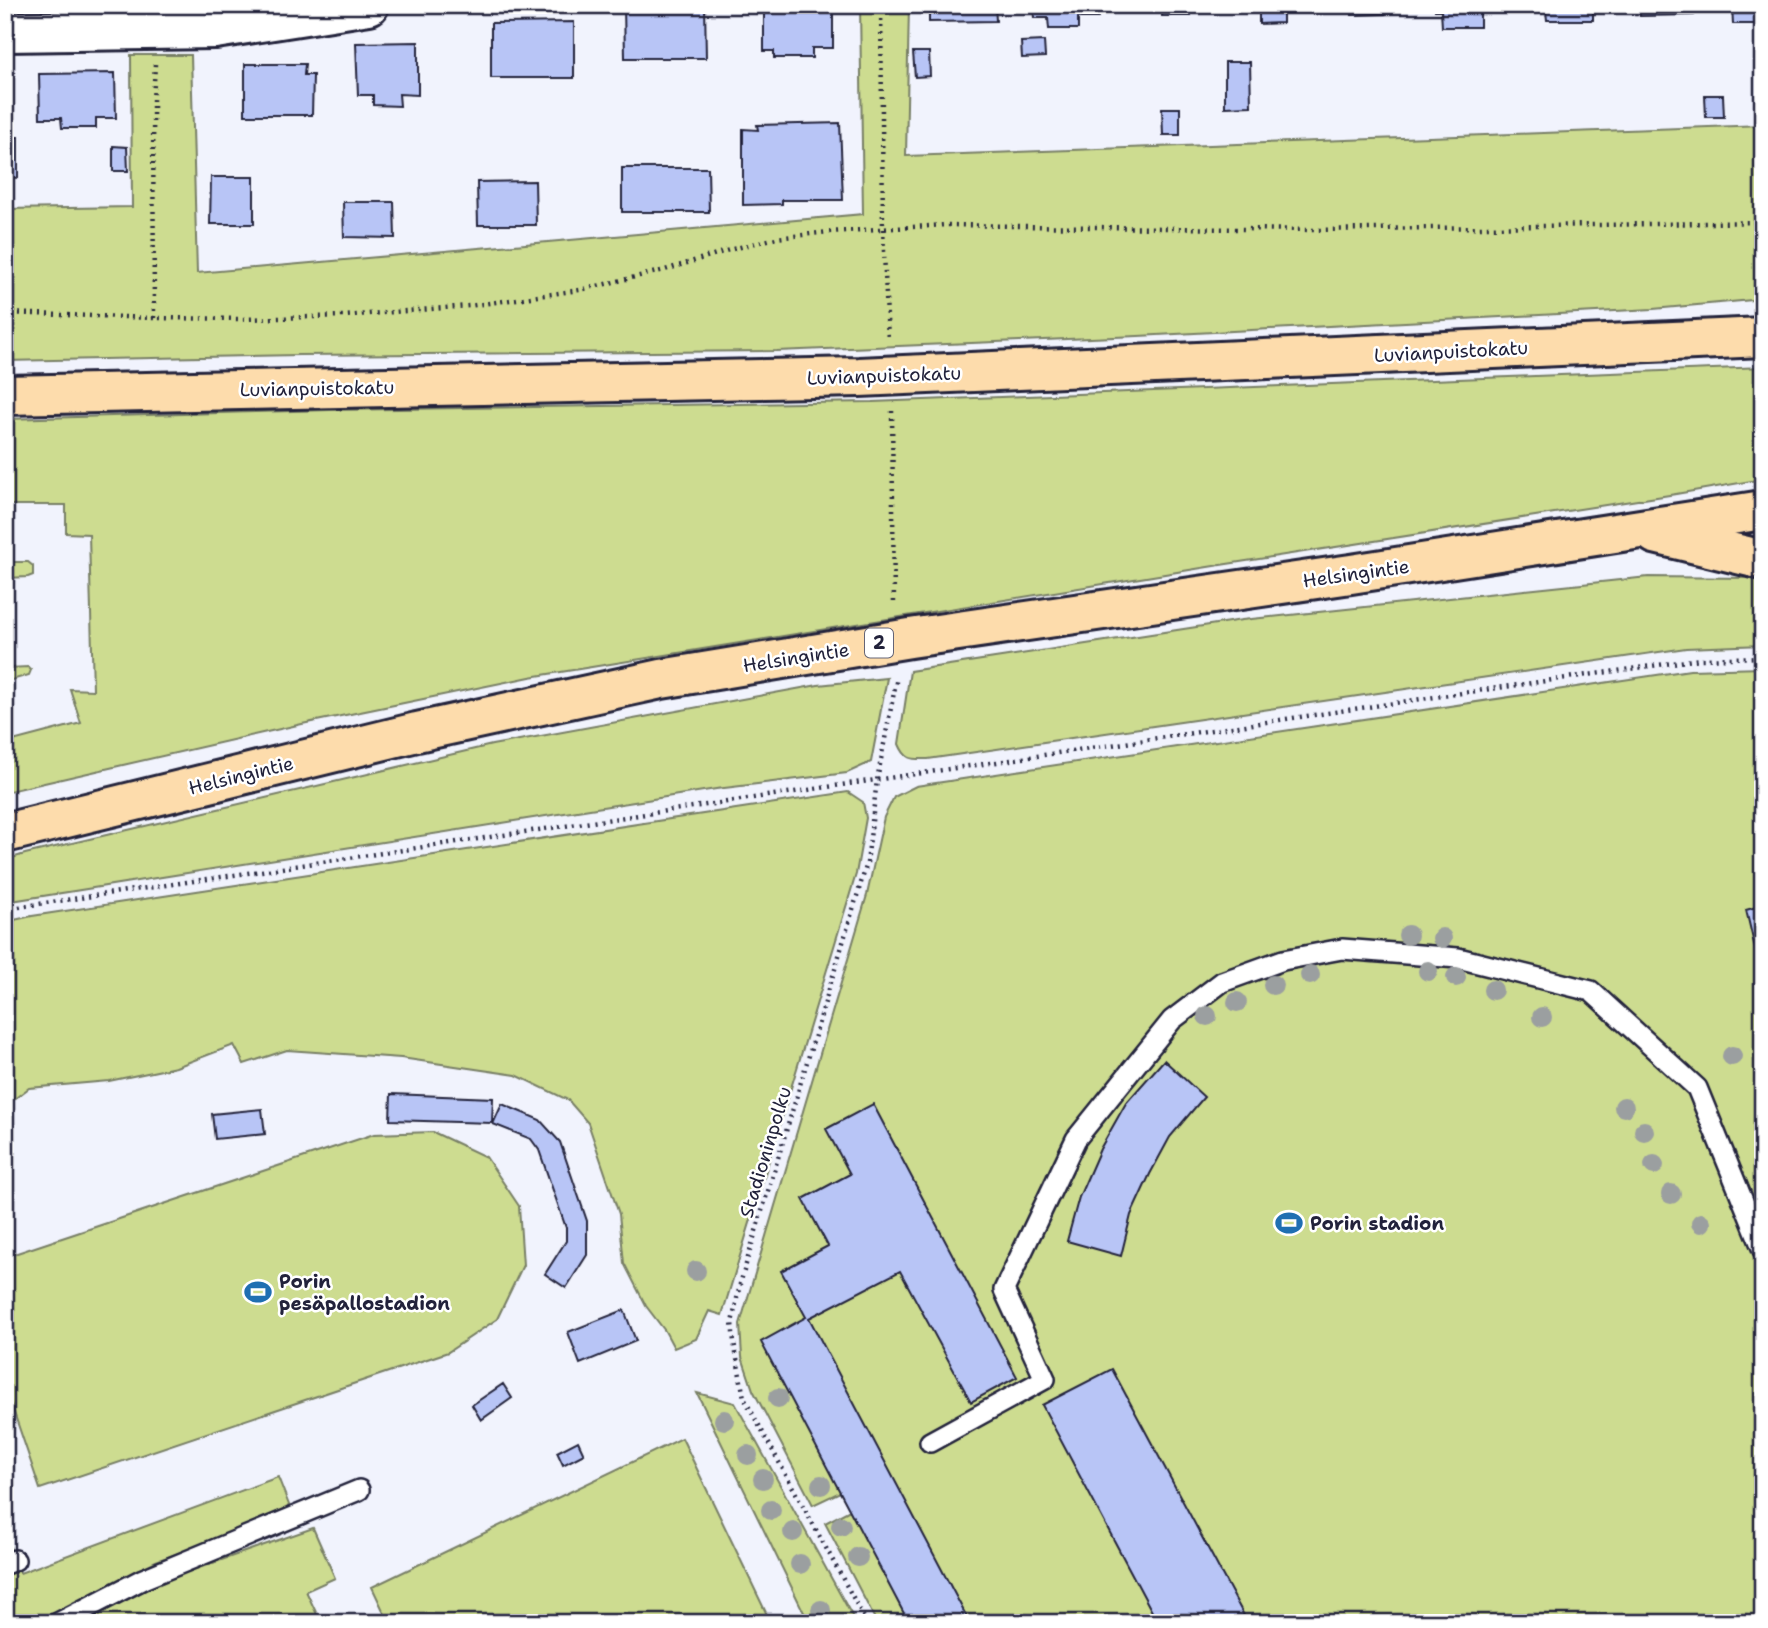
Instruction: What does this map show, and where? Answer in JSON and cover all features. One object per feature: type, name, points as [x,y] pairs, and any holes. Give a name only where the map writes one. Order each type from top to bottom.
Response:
[{"type":"main road","name":"Luvianpuistokatu","points":[[5,395],[859,377],[1763,337]]},
{"type":"main road","name":"Helsingintie","points":[[5,833],[418,732],[661,679],[910,638],[1763,510]]},
{"type":"main road","points":[[1636,530],[1763,560]]},
{"type":"street","points":[[5,32],[157,18],[215,29],[369,5]]},
{"type":"lane","points":[[930,1443],[1045,1379],[1004,1290],[1076,1139],[1172,1020],[1222,982],[1283,960],[1342,949],[1458,958],[1591,991],[1697,1088],[1763,1250]]},
{"type":"lane","points":[[58,1623],[143,1580],[359,1490]]},
{"type":"path","points":[[881,5],[883,229],[888,346]]},
{"type":"path","points":[[154,318],[153,101],[157,18]]},
{"type":"path","points":[[5,313],[245,319],[331,317],[469,306],[580,290],[665,270],[776,238],[946,225],[1315,230],[1763,222]]},
{"type":"path","points":[[891,400],[894,615]]},
{"type":"path","points":[[5,909],[1462,692],[1700,659],[1763,657]]},
{"type":"path","name":"Stadioninpolku","points":[[867,1623],[744,1398],[732,1323],[740,1284],[867,863],[877,780],[898,667]]},
{"type":"green space","points":[[860,5],[909,5],[906,156],[1763,125],[1763,299],[1653,309],[1138,336],[777,351],[300,355],[5,361],[5,209],[132,207],[131,55],[191,55],[197,273],[863,214]]},
{"type":"green space","points":[[1763,367],[1763,479],[530,677],[302,724],[5,792],[5,743],[81,723],[70,689],[93,690],[89,534],[66,533],[66,505],[5,505],[5,419],[330,410],[872,402]]},
{"type":"green space","points":[[5,562],[28,562],[33,566],[33,575],[7,578],[8,668],[28,667],[31,670],[29,675],[5,682]]},
{"type":"green space","points":[[1648,577],[1763,580],[1763,645],[1686,648],[928,759],[910,758],[904,754],[899,744],[910,671],[1242,620]]},
{"type":"green space","name":"Porin stadion","points":[[1763,668],[1763,1623],[877,1623],[825,1523],[850,1510],[840,1492],[813,1505],[753,1390],[742,1357],[740,1324],[867,895],[884,817],[894,797],[916,786],[1690,670]]},
{"type":"green space","points":[[887,678],[871,762],[847,773],[716,789],[5,902],[5,860],[25,854],[492,745],[818,685]]},
{"type":"green space","points":[[848,792],[863,802],[866,818],[856,874],[722,1315],[709,1311],[696,1339],[674,1348],[646,1306],[624,1263],[619,1214],[588,1123],[568,1100],[516,1075],[401,1058],[287,1050],[244,1064],[234,1045],[176,1067],[109,1081],[29,1088],[5,1106],[5,922]]},
{"type":"green space","name":"Porin pesäpallostadion","points":[[433,1132],[486,1157],[519,1206],[523,1265],[497,1319],[448,1352],[40,1489],[5,1386],[5,1257],[374,1134]]},
{"type":"green space","points":[[697,1393],[735,1403],[856,1623],[809,1623]]},
{"type":"green space","points":[[682,1438],[771,1623],[389,1623],[372,1587]]},
{"type":"green space","points":[[278,1477],[289,1505],[280,1518],[156,1561],[36,1623],[5,1623],[5,1534],[20,1573]]},
{"type":"green space","points":[[313,1528],[335,1578],[306,1591],[321,1623],[82,1623],[167,1579]]},
{"type":"building","points":[[624,5],[705,5],[706,58],[625,58]]},
{"type":"building","points":[[764,5],[833,5],[833,48],[812,48],[812,58],[774,58],[774,51],[764,51]]},
{"type":"building","points":[[929,5],[995,5],[996,21],[929,22]]},
{"type":"building","points":[[1033,5],[1098,5],[1098,18],[1078,18],[1078,29],[1049,29],[1048,18],[1034,18]]},
{"type":"building","points":[[1148,5],[1201,5],[1201,8],[1190,8],[1190,16],[1162,16],[1162,8],[1148,9]]},
{"type":"building","points":[[1239,5],[1294,5],[1294,12],[1283,12],[1283,23],[1259,24],[1259,12],[1239,12]]},
{"type":"building","points":[[1336,5],[1385,5],[1385,14],[1352,15],[1352,6]]},
{"type":"building","points":[[1435,5],[1495,5],[1495,9],[1480,10],[1480,27],[1442,27],[1441,10],[1435,10]]},
{"type":"building","points":[[1542,5],[1601,5],[1601,9],[1593,9],[1593,20],[1547,20]]},
{"type":"building","points":[[1640,5],[1694,5],[1694,15],[1640,16]]},
{"type":"building","points":[[1732,5],[1761,5],[1761,24],[1733,24]]},
{"type":"building","points":[[574,22],[574,78],[491,78],[491,23]]},
{"type":"building","points":[[1044,41],[1045,57],[1022,58],[1021,42]]},
{"type":"building","points":[[418,42],[418,95],[399,94],[400,106],[373,105],[373,95],[358,95],[356,43]]},
{"type":"building","points":[[913,52],[929,52],[930,76],[915,77]]},
{"type":"building","points":[[1225,62],[1250,62],[1251,106],[1225,107]]},
{"type":"building","points":[[245,64],[305,64],[304,75],[313,75],[312,115],[245,115]]},
{"type":"building","points":[[115,73],[116,118],[96,118],[96,128],[62,128],[61,118],[40,118],[39,74]]},
{"type":"building","points":[[1705,95],[1723,95],[1724,117],[1706,117]]},
{"type":"building","points":[[1162,108],[1180,108],[1180,135],[1163,135]]},
{"type":"building","points":[[840,123],[843,200],[782,200],[782,204],[743,205],[743,129],[758,130],[757,125]]},
{"type":"building","points":[[5,137],[18,137],[18,178],[5,177]]},
{"type":"building","points":[[113,146],[127,147],[128,171],[113,171]]},
{"type":"building","points":[[622,168],[708,168],[709,212],[622,212]]},
{"type":"building","points":[[211,177],[254,177],[254,224],[210,224]]},
{"type":"building","points":[[535,181],[536,225],[478,225],[477,182]]},
{"type":"building","points":[[343,202],[394,202],[395,238],[344,237]]},
{"type":"building","points":[[1763,905],[1763,982],[1746,910]]},
{"type":"building","points":[[1164,1060],[1204,1097],[1170,1137],[1150,1174],[1131,1215],[1121,1256],[1067,1241],[1079,1197],[1100,1149],[1126,1103]]},
{"type":"building","points":[[391,1094],[493,1098],[492,1123],[390,1120]]},
{"type":"building","points":[[502,1104],[540,1120],[560,1142],[587,1221],[587,1255],[566,1288],[545,1274],[566,1241],[566,1228],[539,1150],[531,1139],[493,1124]]},
{"type":"building","points":[[873,1104],[1017,1377],[971,1402],[900,1271],[809,1318],[970,1623],[909,1623],[761,1342],[806,1317],[781,1271],[828,1246],[803,1199],[850,1174],[826,1129]]},
{"type":"building","points":[[262,1109],[265,1134],[215,1139],[212,1114]]},
{"type":"building","points":[[624,1310],[636,1341],[580,1364],[568,1332]]},
{"type":"building","points":[[1112,1369],[1248,1623],[1158,1623],[1042,1405]]},
{"type":"building","points":[[503,1384],[512,1398],[481,1420],[472,1405]]},
{"type":"building","points":[[578,1441],[584,1454],[563,1465],[557,1452]]},
{"type":"place","name":"Porin stadion","points":[[1289,1223]]},
{"type":"place","name":"Porin pesäpallostadion","points":[[258,1292]]}]
